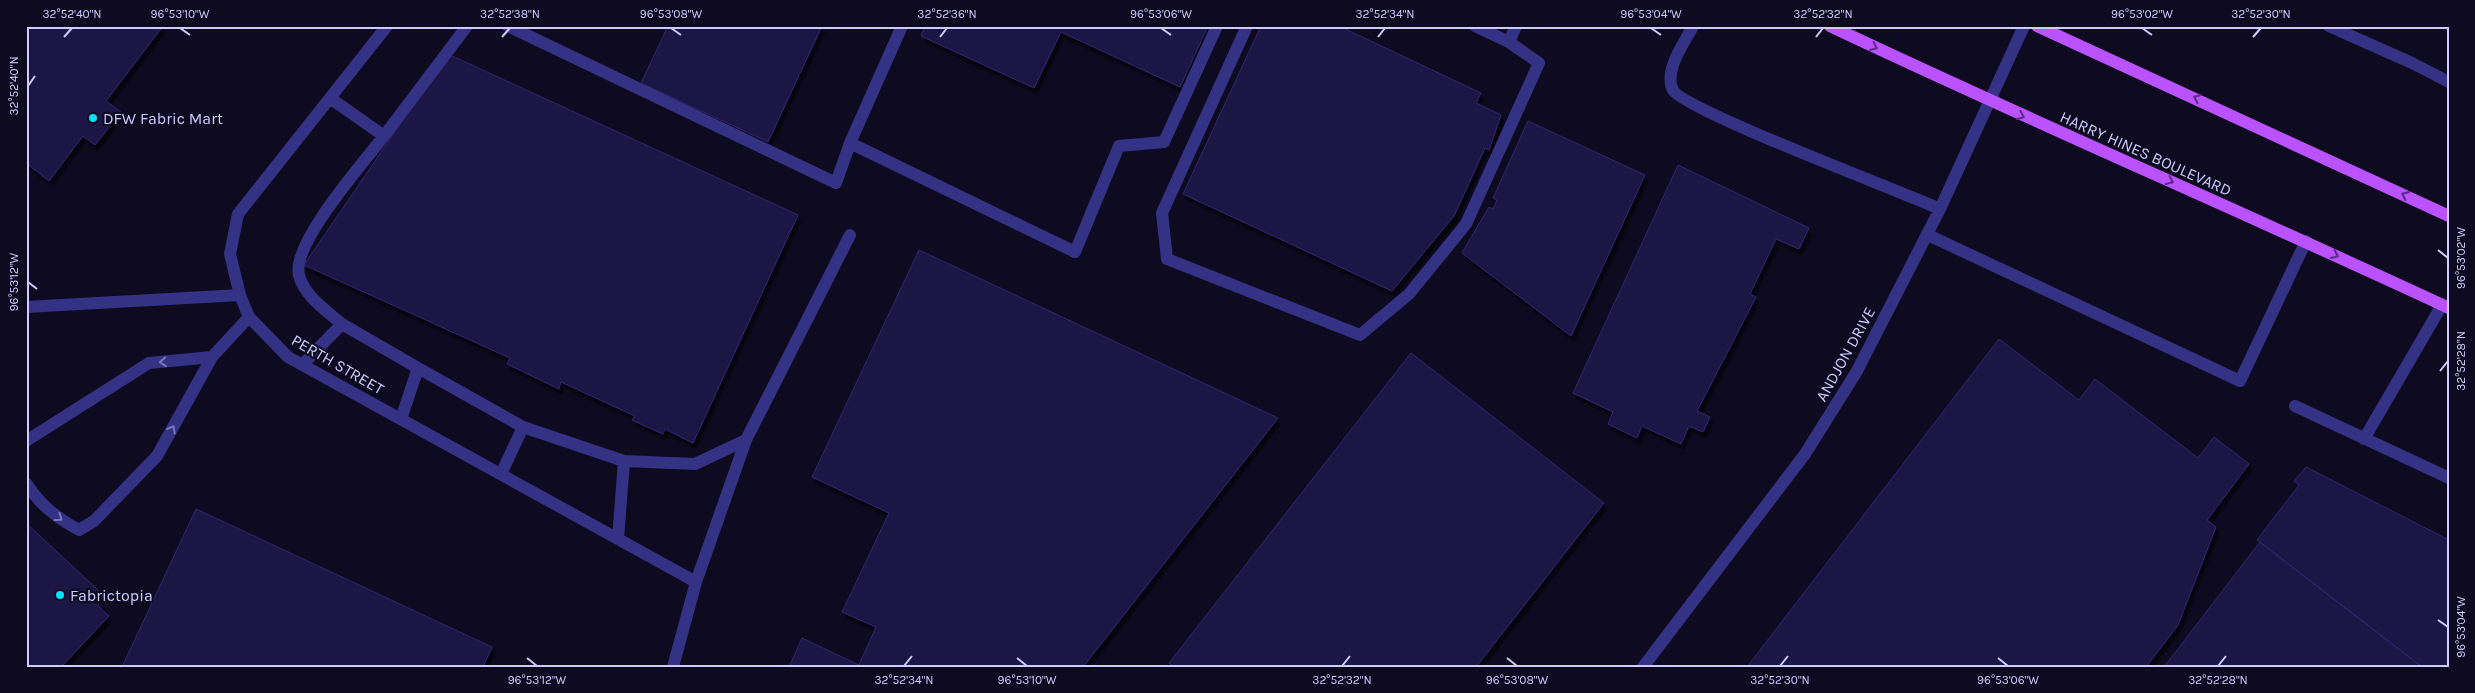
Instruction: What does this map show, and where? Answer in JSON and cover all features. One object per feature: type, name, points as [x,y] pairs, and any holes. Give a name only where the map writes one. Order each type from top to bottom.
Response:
[{"type":"main road","name":"HARRY HINES BOULEVARD","points":[[1830,26],[1990,102],[2306,241],[2446,306]]},
{"type":"main road","points":[[2037,26],[2449,216]]},
{"type":"street","name":"PERTH STREET","points":[[387,26],[238,214],[230,254],[240,295],[249,318],[288,357],[696,582]]},
{"type":"street","points":[[467,26],[314,227],[302,253],[298,274],[311,297],[342,324],[523,427],[624,461],[695,464],[746,440]]},
{"type":"street","points":[[508,26],[836,183],[850,143],[902,26]]},
{"type":"street","points":[[850,143],[1075,252],[1119,146],[1164,142],[1217,26]]},
{"type":"street","points":[[1247,26],[1162,213],[1167,259],[1360,336],[1409,294],[1466,224],[1539,63],[1508,42],[1475,26]]},
{"type":"street","points":[[1508,42],[1516,26]]},
{"type":"street","points":[[1693,26],[1670,75],[1673,89],[1682,99],[1733,123],[1940,209]]},
{"type":"street","name":"ANDJON DRIVE","points":[[1643,667],[1805,454],[1857,371],[1928,235],[2024,26]]},
{"type":"street","points":[[2329,26],[2449,82]]},
{"type":"street","points":[[330,98],[384,136]]},
{"type":"street","points":[[673,667],[696,582],[746,440],[850,235]]},
{"type":"street","points":[[1928,235],[2240,381],[2306,241]]},
{"type":"street","points":[[26,308],[240,295]]},
{"type":"street","points":[[2364,439],[2446,306]]},
{"type":"street","points":[[26,482],[36,500],[60,519],[79,530],[94,521],[157,456],[212,357],[249,318]]},
{"type":"street","points":[[302,365],[342,324]]},
{"type":"street","points":[[26,441],[149,363],[212,357]]},
{"type":"street","points":[[401,419],[418,368]]},
{"type":"street","points":[[2295,406],[2449,478]]},
{"type":"street","points":[[501,474],[523,427]]},
{"type":"street","points":[[618,539],[624,461]]},
{"type":"building","points":[[26,26],[163,26],[106,101],[121,112],[95,145],[83,136],[49,181],[26,163]]},
{"type":"building","points":[[668,26],[822,26],[768,142],[641,83]]},
{"type":"building","points":[[925,26],[1208,26],[1180,87],[1061,32],[1034,88],[921,36]]},
{"type":"building","points":[[1261,26],[1339,26],[1481,93],[1476,103],[1501,115],[1489,150],[1485,148],[1454,216],[1392,291],[1183,194]]},
{"type":"building","points":[[448,54],[798,215],[693,443],[665,429],[663,434],[632,420],[635,416],[561,382],[559,389],[507,364],[510,358],[304,265]]},
{"type":"building","points":[[1528,121],[1645,175],[1571,336],[1462,253],[1489,207],[1493,209],[1497,200],[1493,198]]},
{"type":"building","points":[[1678,165],[1809,228],[1799,249],[1776,239],[1750,294],[1756,297],[1697,411],[1710,417],[1703,432],[1689,426],[1681,444],[1642,426],[1637,438],[1608,424],[1613,412],[1573,393]]},
{"type":"building","points":[[919,250],[1278,418],[1083,667],[789,667],[802,638],[859,665],[876,627],[842,612],[889,513],[812,477]]},
{"type":"building","points":[[1999,339],[2079,400],[2095,379],[2198,458],[2214,437],[2249,464],[2207,520],[2216,527],[2178,625],[2146,667],[1747,667]]},
{"type":"building","points":[[1411,353],[1604,503],[1476,667],[1173,667],[1169,663]]},
{"type":"building","points":[[2306,467],[2449,540],[2449,667],[2422,667],[2257,540],[2299,485],[2294,481]]},
{"type":"building","points":[[196,509],[492,647],[483,667],[122,667]]},
{"type":"building","name":"Fabrictopia","points":[[26,523],[99,591],[90,599],[109,616],[61,667],[26,667]]},
{"type":"building","points":[[2260,542],[2422,667],[2164,667]]},
{"type":"place","name":"DFW Fabric Mart","points":[[93,118]]},
{"type":"place","name":"Fabrictopia","points":[[60,595]]}]
